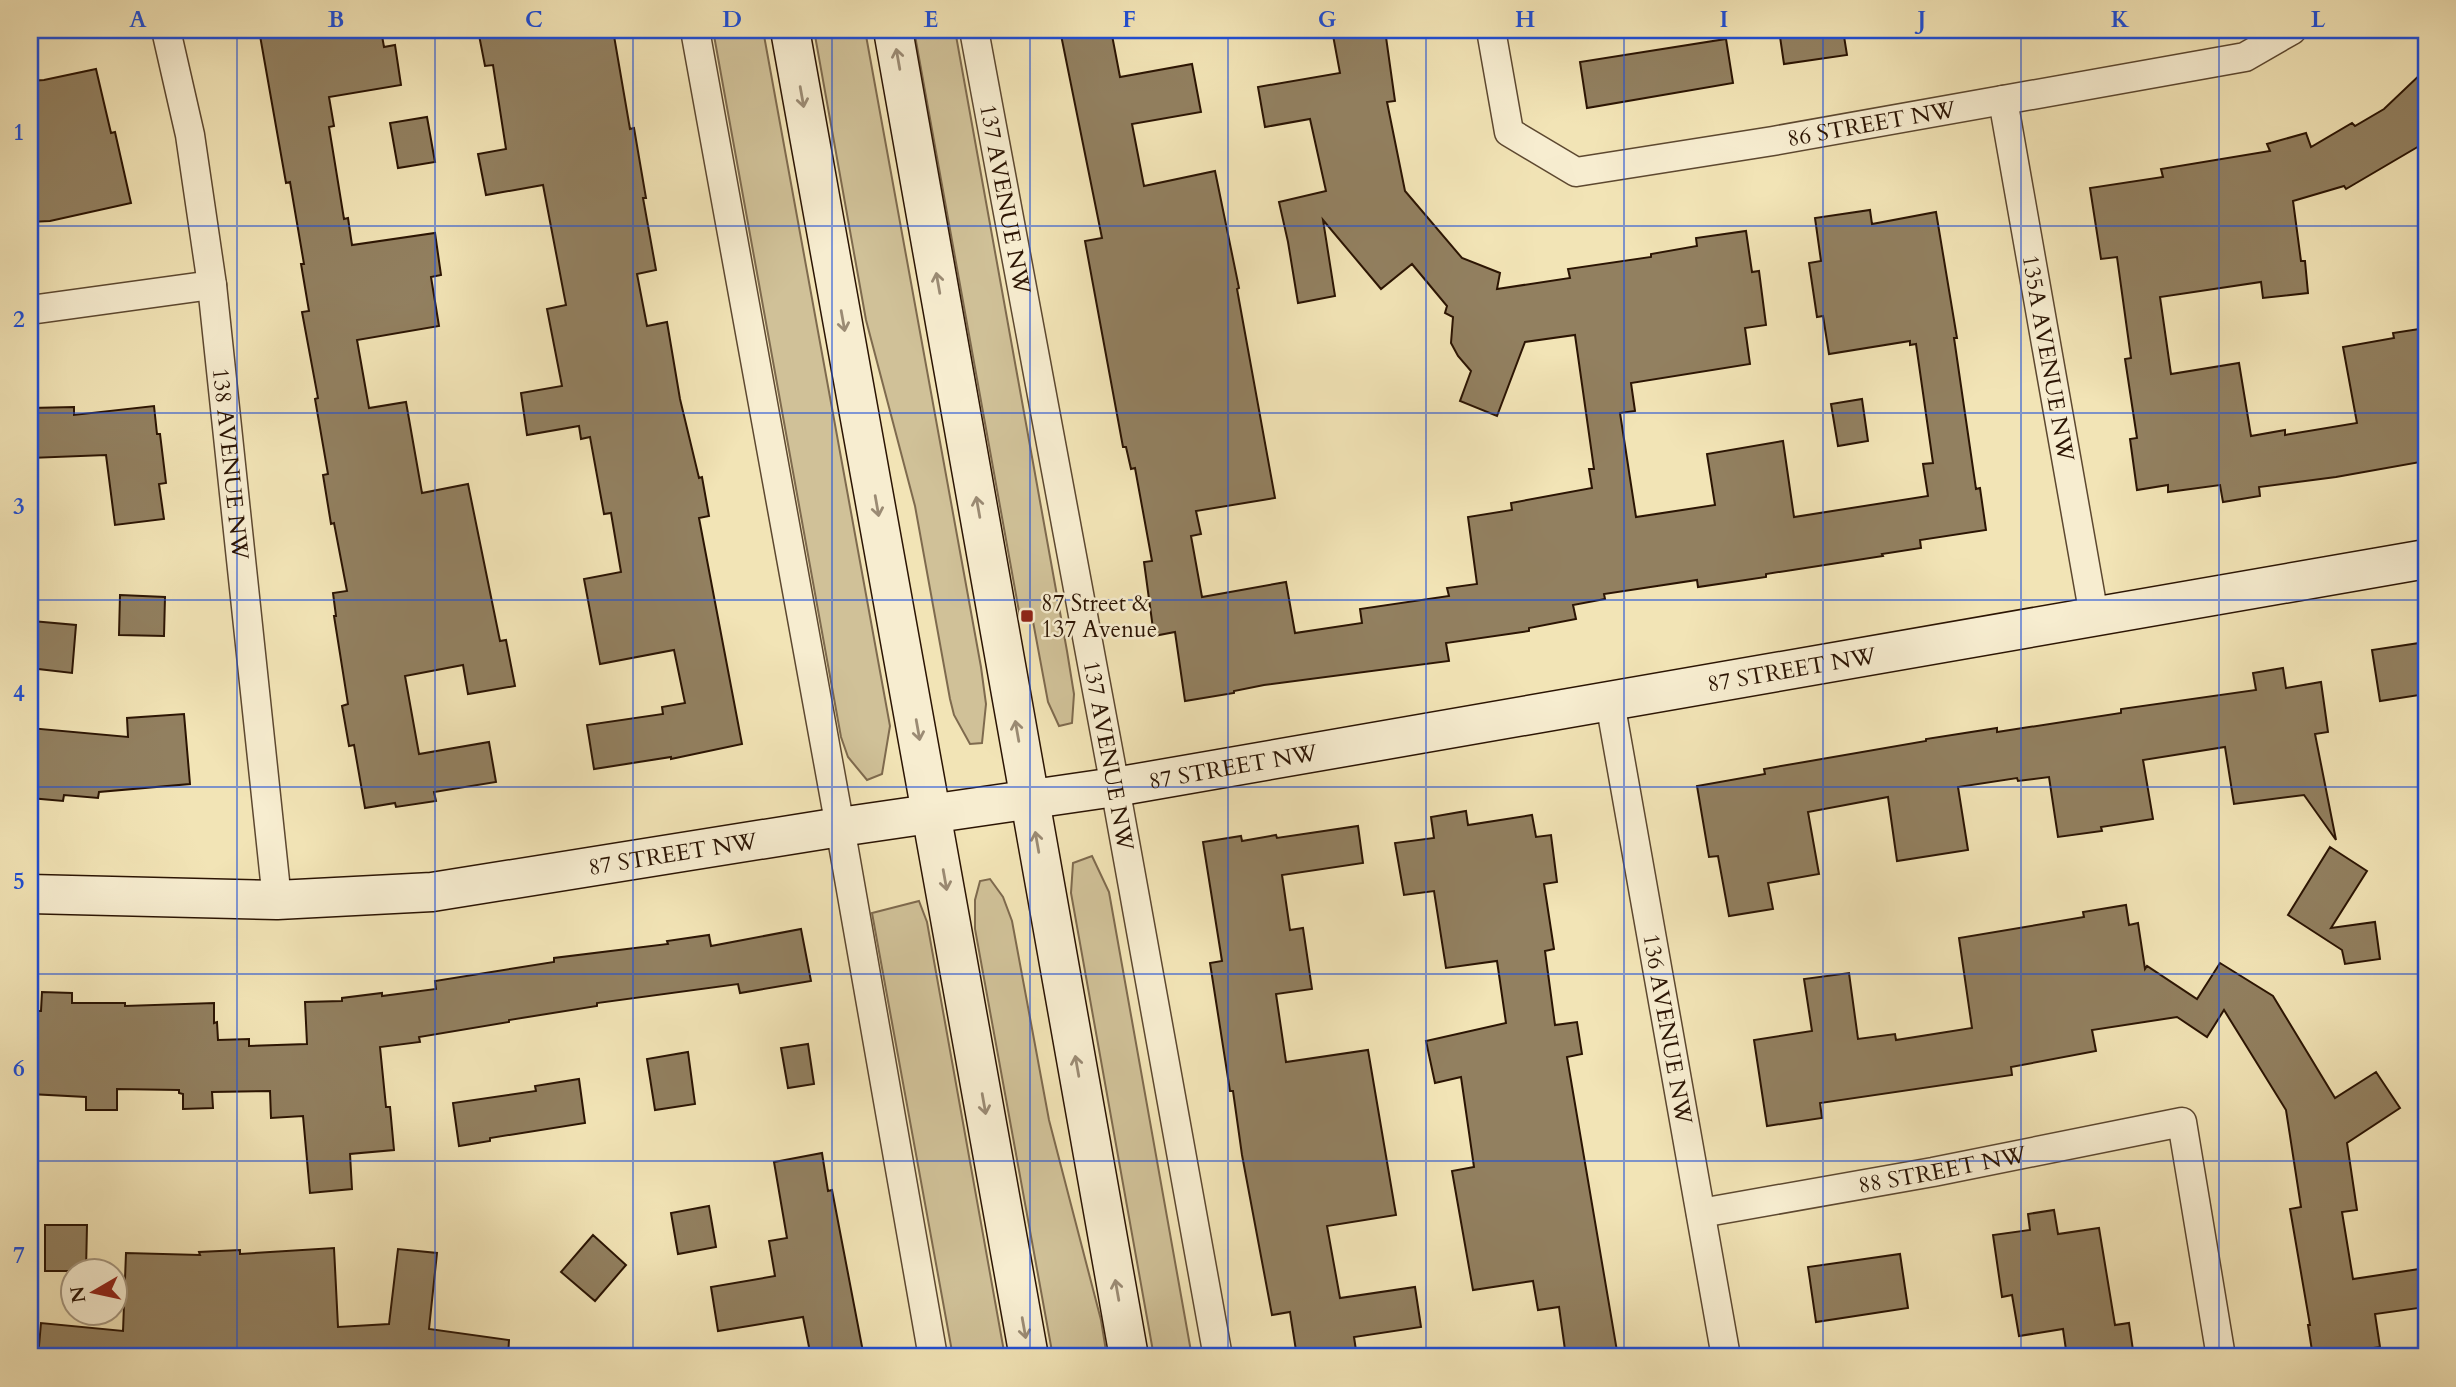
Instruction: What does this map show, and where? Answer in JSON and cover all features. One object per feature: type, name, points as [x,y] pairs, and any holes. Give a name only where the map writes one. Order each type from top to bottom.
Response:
[{"type":"main road","points":[[790,30],[1030,1357]]},
{"type":"main road","points":[[892,30],[1129,1357]]},
{"type":"main road","name":"87 STREET NW","points":[[30,894],[277,900],[432,892],[840,827],[1115,787],[2426,559]]},
{"type":"street","name":"138 AVENUE NW","points":[[166,30],[190,135],[212,285],[277,900]]},
{"type":"street","points":[[695,30],[933,1357]]},
{"type":"street","name":"137 AVENUE NW","points":[[974,30],[1115,787],[1217,1357]]},
{"type":"street","name":"86 STREET NW","points":[[1491,30],[1509,132],[1576,172],[1773,141],[2245,57],[2291,30]]},
{"type":"street","name":"135A AVENUE NW","points":[[2003,100],[2094,617]]},
{"type":"street","points":[[30,310],[212,285]]},
{"type":"street","name":"136 AVENUE NW","points":[[1610,702],[1726,1357]]},
{"type":"street","name":"88 STREET NW","points":[[1701,1213],[1933,1172],[2182,1122],[2221,1357]]},
{"type":"shaded area","points":[[713,30],[763,30],[890,726],[882,774],[867,780],[848,757],[841,737]]},
{"type":"shaded area","points":[[814,30],[865,30],[981,667],[986,704],[982,743],[970,744],[954,715],[950,699],[915,506],[866,320]]},
{"type":"shaded area","points":[[914,30],[955,30],[1074,694],[1072,723],[1059,726],[1048,702],[1032,616],[1020,617]]},
{"type":"shaded area","points":[[1092,856],[1109,892],[1192,1357],[1154,1357],[1071,893],[1073,863]]},
{"type":"shaded area","points":[[990,879],[1003,897],[1012,921],[1049,1120],[1101,1320],[1107,1357],[1053,1357],[975,929],[975,900],[980,881]]},
{"type":"shaded area","points":[[919,901],[927,922],[1005,1357],[953,1357],[872,913]]},
{"type":"building","points":[[259,30],[381,30],[384,47],[395,45],[401,85],[329,97],[334,126],[329,127],[344,219],[348,218],[352,245],[435,233],[441,275],[431,277],[439,326],[357,340],[369,408],[406,402],[422,493],[468,484],[500,641],[506,640],[515,686],[468,694],[463,665],[405,676],[419,754],[489,742],[496,782],[434,792],[436,801],[365,808],[354,745],[349,746],[342,706],[348,704],[333,593],[347,591],[323,475],[328,474],[315,399],[318,398],[302,312],[309,311],[301,264],[304,264],[290,182],[286,183]]},
{"type":"building","points":[[478,30],[613,30],[630,129],[634,128],[656,270],[637,274],[647,326],[667,322],[680,399],[699,478],[702,477],[709,516],[699,518],[742,744],[671,759],[594,769],[587,725],[663,714],[662,707],[685,703],[674,650],[600,664],[584,579],[621,572],[611,513],[604,514],[590,437],[581,439],[579,426],[527,435],[521,393],[562,386],[547,309],[566,305],[543,185],[486,195],[478,154],[506,149],[493,65],[485,66]]},
{"type":"building","points":[[1060,30],[1111,30],[1120,77],[1192,64],[1201,112],[1132,124],[1144,186],[1215,171],[1239,288],[1237,289],[1275,498],[1196,511],[1201,534],[1191,536],[1202,597],[1286,582],[1295,633],[1362,623],[1360,609],[1449,596],[1447,588],[1477,584],[1468,517],[1512,510],[1511,503],[1592,488],[1589,469],[1594,469],[1575,335],[1525,342],[1497,416],[1460,401],[1471,371],[1451,343],[1453,317],[1445,313],[1447,306],[1412,264],[1381,289],[1323,220],[1335,296],[1298,303],[1279,202],[1326,191],[1310,119],[1265,127],[1258,87],[1340,73],[1332,30],[1385,30],[1395,101],[1387,102],[1405,191],[1462,258],[1500,273],[1497,289],[1570,278],[1568,269],[1651,257],[1651,254],[1697,246],[1696,238],[1746,231],[1752,272],[1759,271],[1766,325],[1745,328],[1750,364],[1631,383],[1635,411],[1620,413],[1636,517],[1715,505],[1707,454],[1783,441],[1794,517],[1928,496],[1923,464],[1933,463],[1916,344],[1910,345],[1910,341],[1829,354],[1823,316],[1817,317],[1809,263],[1821,261],[1815,218],[1870,210],[1872,224],[1936,212],[1957,338],[1954,338],[1976,489],[1980,488],[1986,530],[1920,540],[1921,548],[1766,574],[1766,577],[1698,587],[1697,580],[1604,594],[1605,599],[1573,605],[1576,619],[1529,628],[1529,631],[1446,643],[1449,661],[1264,685],[1185,701],[1175,632],[1154,636],[1144,562],[1152,561],[1135,468],[1131,469],[1126,447],[1123,447],[1085,241],[1102,238]]},
{"type":"building","points":[[1779,30],[1843,30],[1847,55],[1784,64]]},
{"type":"building","points":[[1726,39],[1733,83],[1587,108],[1580,62]]},
{"type":"building","points":[[96,69],[111,133],[115,132],[131,203],[50,221],[30,222],[30,81]]},
{"type":"building","points":[[2426,69],[2426,142],[2346,189],[2344,186],[2293,201],[2301,261],[2305,261],[2308,293],[2263,298],[2261,282],[2160,297],[2171,374],[2239,363],[2251,436],[2285,430],[2285,435],[2357,423],[2343,347],[2394,338],[2393,333],[2426,328],[2426,461],[2259,487],[2260,496],[2223,502],[2220,485],[2168,492],[2168,485],[2137,490],[2130,439],[2137,438],[2125,359],[2131,358],[2117,257],[2101,259],[2090,188],[2163,177],[2161,169],[2270,151],[2267,144],[2306,133],[2311,147],[2352,123],[2355,126],[2384,109]]},
{"type":"building","points":[[427,117],[435,162],[398,168],[390,123]]},
{"type":"building","points":[[1862,399],[1868,441],[1838,446],[1831,404]]},
{"type":"building","points":[[154,406],[166,483],[159,484],[164,519],[115,525],[106,455],[30,458],[30,408],[74,407],[74,415]]},
{"type":"building","points":[[120,595],[165,597],[164,636],[119,635]]},
{"type":"building","points":[[32,621],[76,625],[72,673],[30,668]]},
{"type":"building","points":[[2426,642],[2426,694],[2380,701],[2372,650]]},
{"type":"building","points":[[2283,668],[2286,688],[2321,682],[2328,732],[2315,734],[2336,840],[2304,795],[2234,804],[2225,747],[2143,760],[2153,819],[2101,827],[2102,831],[2058,837],[2049,777],[2018,781],[2017,778],[1958,787],[1968,850],[1897,861],[1888,797],[1808,812],[1819,874],[1768,883],[1773,909],[1729,916],[1718,856],[1709,857],[1697,786],[1765,774],[1764,769],[1926,739],[1997,728],[1997,732],[2121,713],[2121,709],[2256,690],[2253,673]]},
{"type":"building","points":[[184,714],[190,784],[99,792],[98,798],[64,795],[63,801],[30,798],[30,728],[128,737],[127,718]]},
{"type":"building","points":[[1466,811],[1468,825],[1532,815],[1536,837],[1551,835],[1557,882],[1544,884],[1554,949],[1545,951],[1555,1025],[1577,1022],[1582,1054],[1567,1057],[1618,1357],[1566,1357],[1559,1307],[1538,1310],[1533,1281],[1473,1290],[1452,1171],[1474,1167],[1461,1077],[1435,1083],[1426,1041],[1506,1023],[1497,961],[1446,968],[1434,891],[1404,895],[1395,843],[1434,838],[1431,817]]},
{"type":"building","points":[[1358,826],[1363,863],[1282,875],[1290,930],[1303,928],[1312,989],[1276,994],[1286,1062],[1368,1050],[1396,1215],[1327,1226],[1340,1298],[1415,1287],[1421,1327],[1354,1337],[1357,1357],[1297,1357],[1290,1312],[1272,1315],[1242,1155],[1233,1091],[1230,1091],[1210,963],[1222,961],[1203,842],[1241,836],[1242,841],[1276,835],[1277,838]]},
{"type":"building","points":[[2330,847],[2367,871],[2331,928],[2375,922],[2380,959],[2345,964],[2342,950],[2288,915]]},
{"type":"building","points":[[2126,905],[2129,925],[2138,923],[2145,969],[2147,966],[2197,999],[2220,963],[2273,996],[2335,1098],[2376,1072],[2400,1108],[2347,1143],[2357,1210],[2342,1212],[2353,1279],[2426,1268],[2426,1307],[2375,1314],[2380,1347],[2313,1357],[2290,1209],[2301,1207],[2286,1110],[2224,1010],[2207,1037],[2177,1017],[2092,1030],[2096,1051],[2011,1067],[2012,1075],[1820,1103],[1822,1118],[1767,1126],[1754,1040],[1812,1031],[1804,979],[1849,973],[1858,1039],[1895,1034],[1896,1040],[1972,1028],[1959,938],[2084,917],[2083,912]]},
{"type":"building","points":[[801,929],[811,981],[740,993],[738,984],[597,1003],[597,1006],[419,1037],[420,1042],[380,1047],[386,1107],[390,1107],[394,1150],[350,1154],[352,1189],[310,1193],[303,1116],[271,1118],[270,1091],[212,1092],[213,1108],[183,1109],[183,1094],[179,1093],[179,1090],[117,1089],[117,1110],[86,1110],[86,1097],[30,1094],[30,1011],[41,1011],[42,992],[72,993],[72,1003],[125,1003],[125,1006],[214,1003],[214,1023],[217,1022],[218,1040],[249,1039],[249,1046],[307,1044],[305,1002],[342,1001],[342,998],[436,989],[435,981],[554,962],[554,958],[668,944],[667,941],[709,935],[711,946]]},
{"type":"building","points":[[808,1044],[814,1084],[788,1088],[781,1048]]},
{"type":"building","points":[[688,1052],[695,1104],[655,1110],[647,1059]]},
{"type":"building","points":[[579,1079],[585,1123],[490,1138],[490,1141],[459,1146],[453,1103],[536,1091],[535,1086]]},
{"type":"building","points":[[822,1153],[828,1191],[832,1190],[864,1357],[811,1357],[803,1317],[718,1331],[711,1287],[775,1276],[769,1241],[787,1238],[774,1162]]},
{"type":"building","points":[[709,1206],[716,1247],[678,1254],[671,1213]]},
{"type":"building","points":[[2054,1210],[2058,1234],[2099,1228],[2115,1325],[2129,1323],[2134,1357],[2067,1357],[2063,1329],[2019,1336],[2012,1295],[2002,1297],[1993,1235],[2030,1230],[2028,1214]]},
{"type":"building","points":[[45,1225],[87,1225],[86,1258],[60,1258],[60,1271],[45,1271]]},
{"type":"building","points":[[593,1235],[626,1265],[595,1301],[561,1272]]},
{"type":"building","points":[[334,1248],[338,1327],[389,1324],[398,1249],[437,1253],[429,1329],[509,1340],[508,1357],[38,1357],[41,1323],[60,1325],[60,1328],[123,1331],[123,1328],[130,1328],[130,1258],[126,1258],[126,1253],[200,1255],[199,1252],[240,1250],[240,1254]]},
{"type":"building","points":[[1900,1254],[1908,1308],[1816,1322],[1808,1267]]},
{"type":"place","name":"87 Street & 137 Avenue","points":[[1027,616]]}]
